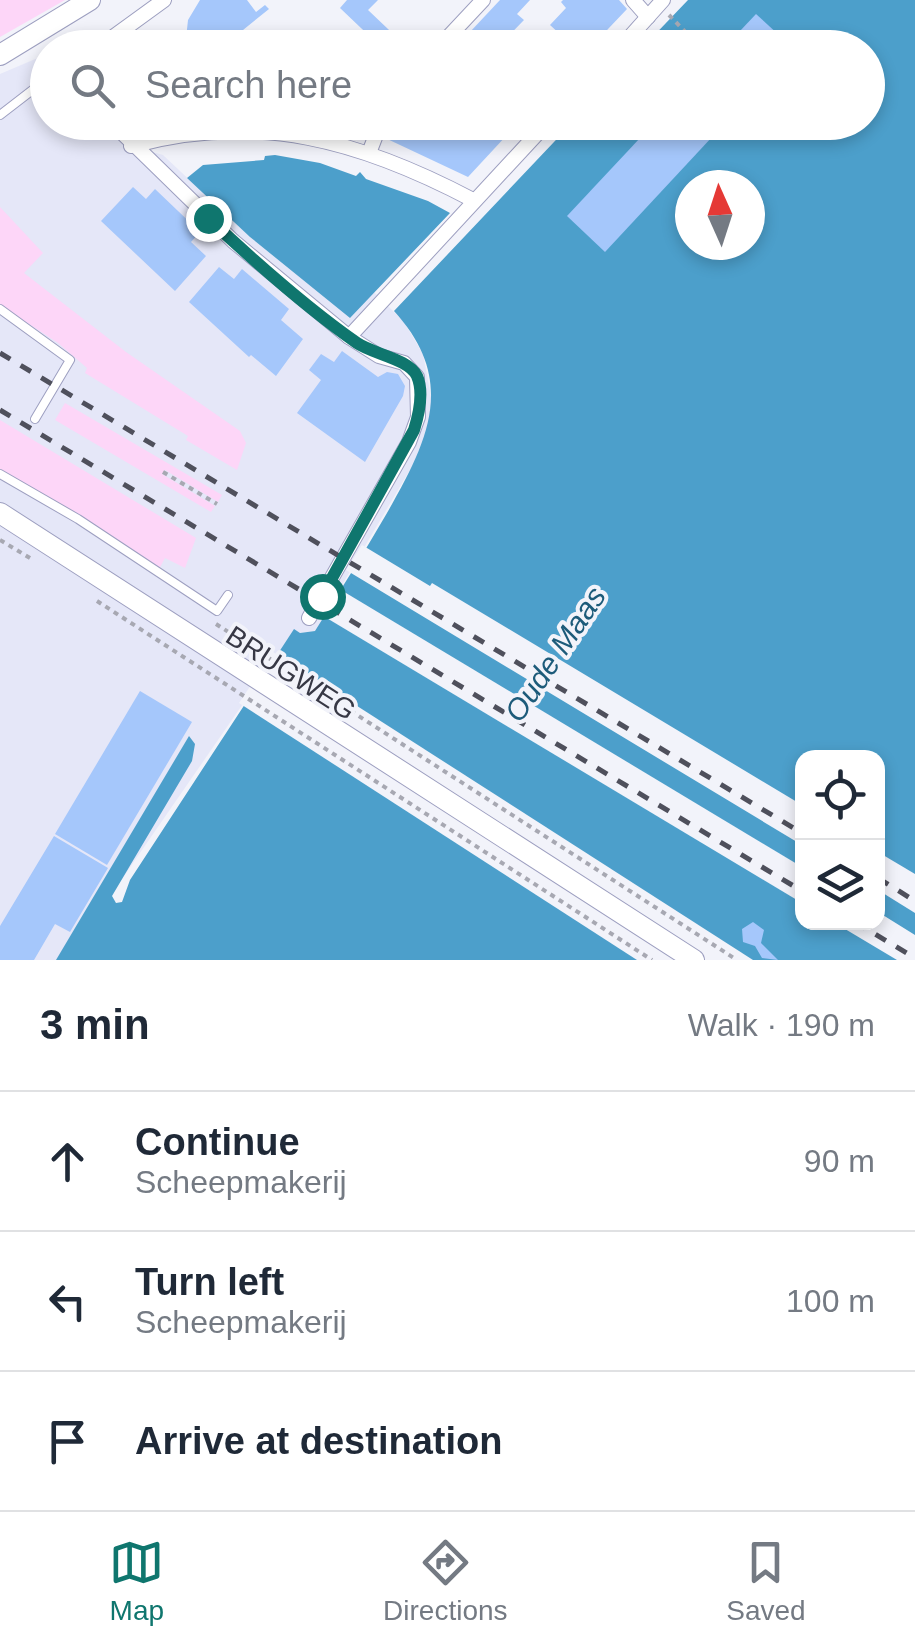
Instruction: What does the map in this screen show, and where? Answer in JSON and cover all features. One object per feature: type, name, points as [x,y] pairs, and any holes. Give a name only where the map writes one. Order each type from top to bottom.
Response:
[{"type":"main road","points":[[54,30],[90,0]]},
{"type":"main road","points":[[0,55],[30,44]]},
{"type":"main road","name":"BRUGWEG","points":[[0,514],[694,960]]},
{"type":"street","points":[[123,30],[164,0]]},
{"type":"street","points":[[454,30],[482,0]]},
{"type":"street","points":[[633,0],[648,17]]},
{"type":"street","points":[[636,30],[661,2]]},
{"type":"street","points":[[126,140],[233,242],[350,337],[368,350],[396,359],[412,370],[420,390],[418,418],[402,456],[309,618]]},
{"type":"street","points":[[131,146],[153,140]]},
{"type":"street","points":[[326,140],[410,167],[473,200]]},
{"type":"street","points":[[370,153],[375,140]]},
{"type":"street","points":[[350,337],[531,140]]},
{"type":"lane","points":[[0,115],[30,92]]},
{"type":"lane","points":[[0,309],[70,360],[35,419]]},
{"type":"lane","points":[[0,474],[78,519],[217,611],[228,595]]},
{"type":"path","points":[[661,2],[686,30]]},
{"type":"path","points":[[163,472],[216,504]]},
{"type":"path","points":[[0,540],[37,561]]},
{"type":"path","name":"BRUGWEG","points":[[91,597],[652,960]]},
{"type":"path","name":"BRUGWEG","points":[[215,624],[737,960]]},
{"type":"shaded area","points":[[0,0],[65,0],[0,37]]},
{"type":"shaded area","points":[[30,61],[30,140],[126,140],[131,146],[163,155],[250,237],[350,317],[374,292],[404,322],[423,354],[432,402],[421,451],[315,631],[294,630],[66,960],[0,960],[0,74]]},
{"type":"shaded area","points":[[0,207],[43,253],[24,273],[126,352],[240,431],[246,443],[237,470],[85,373],[87,368],[58,343],[0,305]]},
{"type":"shaded area","points":[[65,403],[222,495],[218,502],[165,470],[162,474],[215,506],[211,512],[55,420]]},
{"type":"shaded area","points":[[0,420],[196,538],[185,568],[165,558],[159,569],[0,471]]},
{"type":"water","name":"Oude Maas","points":[[688,0],[915,0],[915,960],[56,960],[189,736],[195,744],[192,761],[112,896],[116,903],[122,902],[130,880],[294,629],[300,633],[315,631],[402,487],[424,436],[430,411],[426,362],[414,337],[394,311],[556,140],[885,140],[885,30],[659,30]]},
{"type":"water","points":[[265,156],[320,163],[356,176],[360,172],[366,179],[450,213],[350,318],[250,237],[187,178],[203,165],[264,160]]},
{"type":"pier","points":[[362,545],[795,801],[795,841],[346,570]]},
{"type":"pier","points":[[336,587],[795,863],[795,899],[320,614]]},
{"type":"pier","points":[[273,652],[753,960],[637,960],[239,703]]},
{"type":"pier","points":[[885,856],[915,874],[915,913],[885,894]]},
{"type":"pier","points":[[885,916],[915,935],[915,960],[897,960],[847,930],[885,930]]},
{"type":"building","points":[[200,0],[247,0],[256,12],[265,5],[269,9],[243,30],[187,30],[188,20]]},
{"type":"building","points":[[347,0],[378,0],[368,10],[389,30],[363,30],[340,8]]},
{"type":"building","points":[[500,0],[530,0],[517,14],[524,20],[514,30],[472,30]]},
{"type":"building","points":[[619,0],[627,9],[607,30],[556,30],[550,25],[566,8],[561,2]]},
{"type":"building","points":[[756,14],[773,30],[741,30]]},
{"type":"building","points":[[389,140],[502,140],[468,177]]},
{"type":"building","points":[[638,140],[709,140],[681,170],[675,170],[675,177],[605,252],[567,216]]},
{"type":"building","points":[[133,187],[146,199],[155,189],[200,232],[191,242],[206,256],[175,291],[101,221]]},
{"type":"building","points":[[219,267],[234,279],[242,269],[289,309],[281,320],[303,339],[276,376],[249,357],[189,302]]},
{"type":"building","points":[[342,351],[378,377],[387,372],[398,374],[405,386],[365,462],[297,413],[321,380],[309,370],[321,354],[334,362]]},
{"type":"building","points":[[140,691],[192,722],[107,865],[55,834]]},
{"type":"building","points":[[54,836],[108,868],[70,932],[55,924],[34,960],[0,960],[0,926]]},
{"type":"building","points":[[753,922],[764,930],[761,943],[778,960],[762,958],[755,946],[743,942],[742,929]]},
{"type":"railway","points":[[0,353],[795,829]]},
{"type":"railway","points":[[0,410],[795,887]]},
{"type":"railway","points":[[885,882],[915,901]]},
{"type":"railway","points":[[868,930],[915,958]]},
{"type":"route","points":[[208,218],[350,337],[380,356],[404,363],[417,377],[420,404],[414,430],[322,596]]}]
